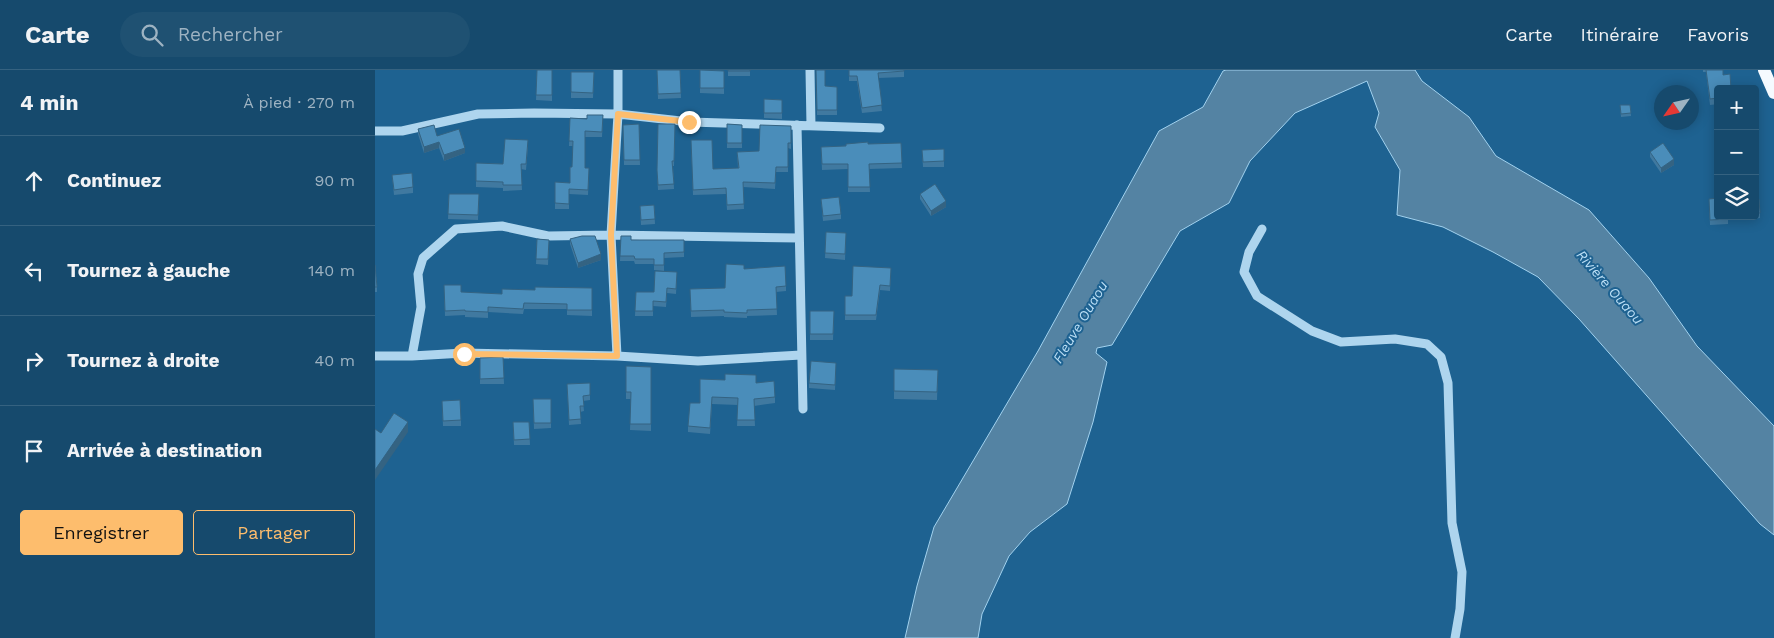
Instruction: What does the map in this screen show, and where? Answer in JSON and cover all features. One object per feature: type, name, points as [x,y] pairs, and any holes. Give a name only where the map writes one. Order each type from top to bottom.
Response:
[{"type":"main road","points":[[1764,70],[1773,90]]},
{"type":"street","points":[[617,356],[611,235],[618,114],[618,70]]},
{"type":"street","points":[[811,70],[811,126]]},
{"type":"street","points":[[375,131],[402,131],[478,114],[534,113],[618,114],[689,122],[880,128]]},
{"type":"street","points":[[797,125],[803,409]]},
{"type":"street","points":[[411,356],[421,307],[418,274],[423,258],[456,229],[502,226],[548,236],[611,235],[799,238]]},
{"type":"street","points":[[1262,229],[1249,252],[1245,272],[1257,296],[1312,331],[1341,342],[1395,339],[1427,344],[1441,357],[1448,383],[1452,523],[1461,572],[1460,609],[1455,638]]},
{"type":"street","points":[[375,356],[464,354],[617,356],[698,362],[801,355]]},
{"type":"water","points":[[1415,70],[1422,81],[1469,117],[1496,156],[1589,210],[1649,278],[1697,346],[1774,426],[1774,535],[1760,524],[1579,319],[1538,277],[1443,227],[1397,215],[1400,170],[1375,127],[1379,113],[1367,81],[1295,113],[1250,161],[1229,203],[1180,231],[1112,345],[1097,348],[1096,353],[1107,362],[1093,422],[1067,504],[1030,532],[1009,556],[982,614],[978,638],[905,638],[917,586],[934,527],[1038,351],[1159,131],[1203,107],[1223,71]]},
{"type":"building","points":[[537,70],[552,70],[552,95],[536,95]]},
{"type":"building","points":[[657,70],[680,70],[681,93],[658,94]]},
{"type":"building","points":[[700,70],[724,71],[724,88],[700,88]]},
{"type":"building","points":[[750,70],[750,71],[728,71]]},
{"type":"building","points":[[816,70],[825,70],[825,86],[837,87],[837,110],[817,110]]},
{"type":"building","points":[[849,70],[904,71],[878,73],[882,105],[862,108],[857,76],[849,76]]},
{"type":"building","points":[[1706,70],[1723,70],[1723,75],[1730,74],[1731,85],[1714,85],[1714,98],[1710,99]]},
{"type":"building","points":[[571,72],[594,72],[593,93],[571,92]]},
{"type":"building","points":[[764,99],[782,100],[782,113],[764,113]]},
{"type":"building","points":[[1620,105],[1630,105],[1631,113],[1621,114]]},
{"type":"building","points":[[587,115],[603,115],[602,132],[585,131],[585,168],[589,168],[588,190],[569,189],[569,204],[555,203],[555,182],[570,183],[573,141],[569,141],[570,118],[587,119]]},
{"type":"building","points":[[639,124],[640,160],[624,160],[623,125]]},
{"type":"building","points":[[658,124],[675,124],[674,161],[672,161],[674,184],[658,185]]},
{"type":"building","points":[[727,124],[742,125],[742,143],[727,143]]},
{"type":"building","points":[[434,125],[437,136],[459,129],[465,148],[444,155],[439,142],[424,147],[418,129]]},
{"type":"building","points":[[760,125],[791,126],[791,143],[788,143],[788,167],[776,167],[775,183],[743,182],[744,204],[727,205],[726,188],[693,190],[691,140],[712,140],[713,169],[739,168],[737,152],[759,151]]},
{"type":"building","points":[[505,139],[528,140],[526,164],[521,164],[522,185],[503,185],[503,182],[476,181],[476,163],[503,164]]},
{"type":"building","points":[[868,142],[868,144],[901,143],[902,163],[869,164],[870,187],[848,187],[848,164],[822,164],[821,147],[846,146],[846,144]]},
{"type":"building","points":[[1663,143],[1674,159],[1661,168],[1650,152]]},
{"type":"building","points":[[944,149],[944,161],[923,162],[922,150]]},
{"type":"building","points":[[412,173],[413,187],[394,190],[392,175]]},
{"type":"building","points":[[935,184],[946,201],[931,211],[920,194]]},
{"type":"building","points":[[449,194],[479,194],[478,215],[448,214]]},
{"type":"building","points":[[839,197],[841,214],[823,216],[821,199]]},
{"type":"building","points":[[1714,198],[1714,220],[1710,220],[1709,199]]},
{"type":"building","points":[[654,205],[655,219],[641,220],[640,206]]},
{"type":"building","points":[[826,232],[846,233],[845,254],[825,253]]},
{"type":"building","points":[[582,236],[595,236],[601,254],[578,263],[570,239]]},
{"type":"building","points":[[621,236],[631,236],[631,240],[684,240],[684,252],[664,253],[664,265],[654,265],[654,259],[635,259],[634,256],[620,256]]},
{"type":"building","points":[[537,239],[549,240],[548,259],[536,259]]},
{"type":"building","points":[[726,264],[744,265],[744,269],[785,266],[786,286],[776,287],[777,309],[747,310],[747,313],[724,312],[724,310],[691,311],[690,289],[725,288]]},
{"type":"building","points":[[375,265],[377,287],[375,287]]},
{"type":"building","points":[[853,266],[891,268],[890,286],[880,285],[876,315],[845,315],[845,296],[852,296]]},
{"type":"building","points":[[655,271],[677,272],[676,289],[667,288],[666,302],[653,301],[653,311],[635,311],[636,292],[654,292]]},
{"type":"building","points":[[444,285],[461,285],[461,292],[502,294],[502,289],[535,290],[535,287],[592,288],[592,310],[567,310],[567,304],[524,303],[523,309],[488,307],[488,312],[445,311]]},
{"type":"building","points":[[810,311],[834,311],[833,334],[810,334]]},
{"type":"building","points":[[503,357],[504,378],[480,379],[480,358]]},
{"type":"building","points":[[811,361],[836,363],[835,385],[809,383]]},
{"type":"building","points":[[626,366],[651,367],[651,424],[630,424],[631,392],[626,392]]},
{"type":"building","points":[[894,369],[938,370],[937,392],[894,391]]},
{"type":"building","points":[[725,374],[756,375],[756,383],[774,381],[775,397],[754,399],[755,420],[737,420],[738,398],[712,397],[710,428],[688,426],[690,403],[700,403],[700,379],[725,380]]},
{"type":"building","points":[[590,383],[590,395],[583,396],[584,406],[580,406],[581,419],[569,420],[567,384]]},
{"type":"building","points":[[533,399],[551,399],[551,423],[534,423]]},
{"type":"building","points":[[460,400],[461,420],[443,421],[442,401]]},
{"type":"building","points":[[394,413],[408,422],[375,470],[375,429],[381,433]]},
{"type":"building","points":[[513,422],[529,422],[530,439],[514,440]]},
{"type":"route","points":[[464,354],[617,356],[611,235],[618,114],[689,122]]},
{"type":"water label","name":"Rivière Ouaou","points":[[1610,287]]},
{"type":"water label","name":"Fleuve Ouaou","points":[[1080,322]]}]
